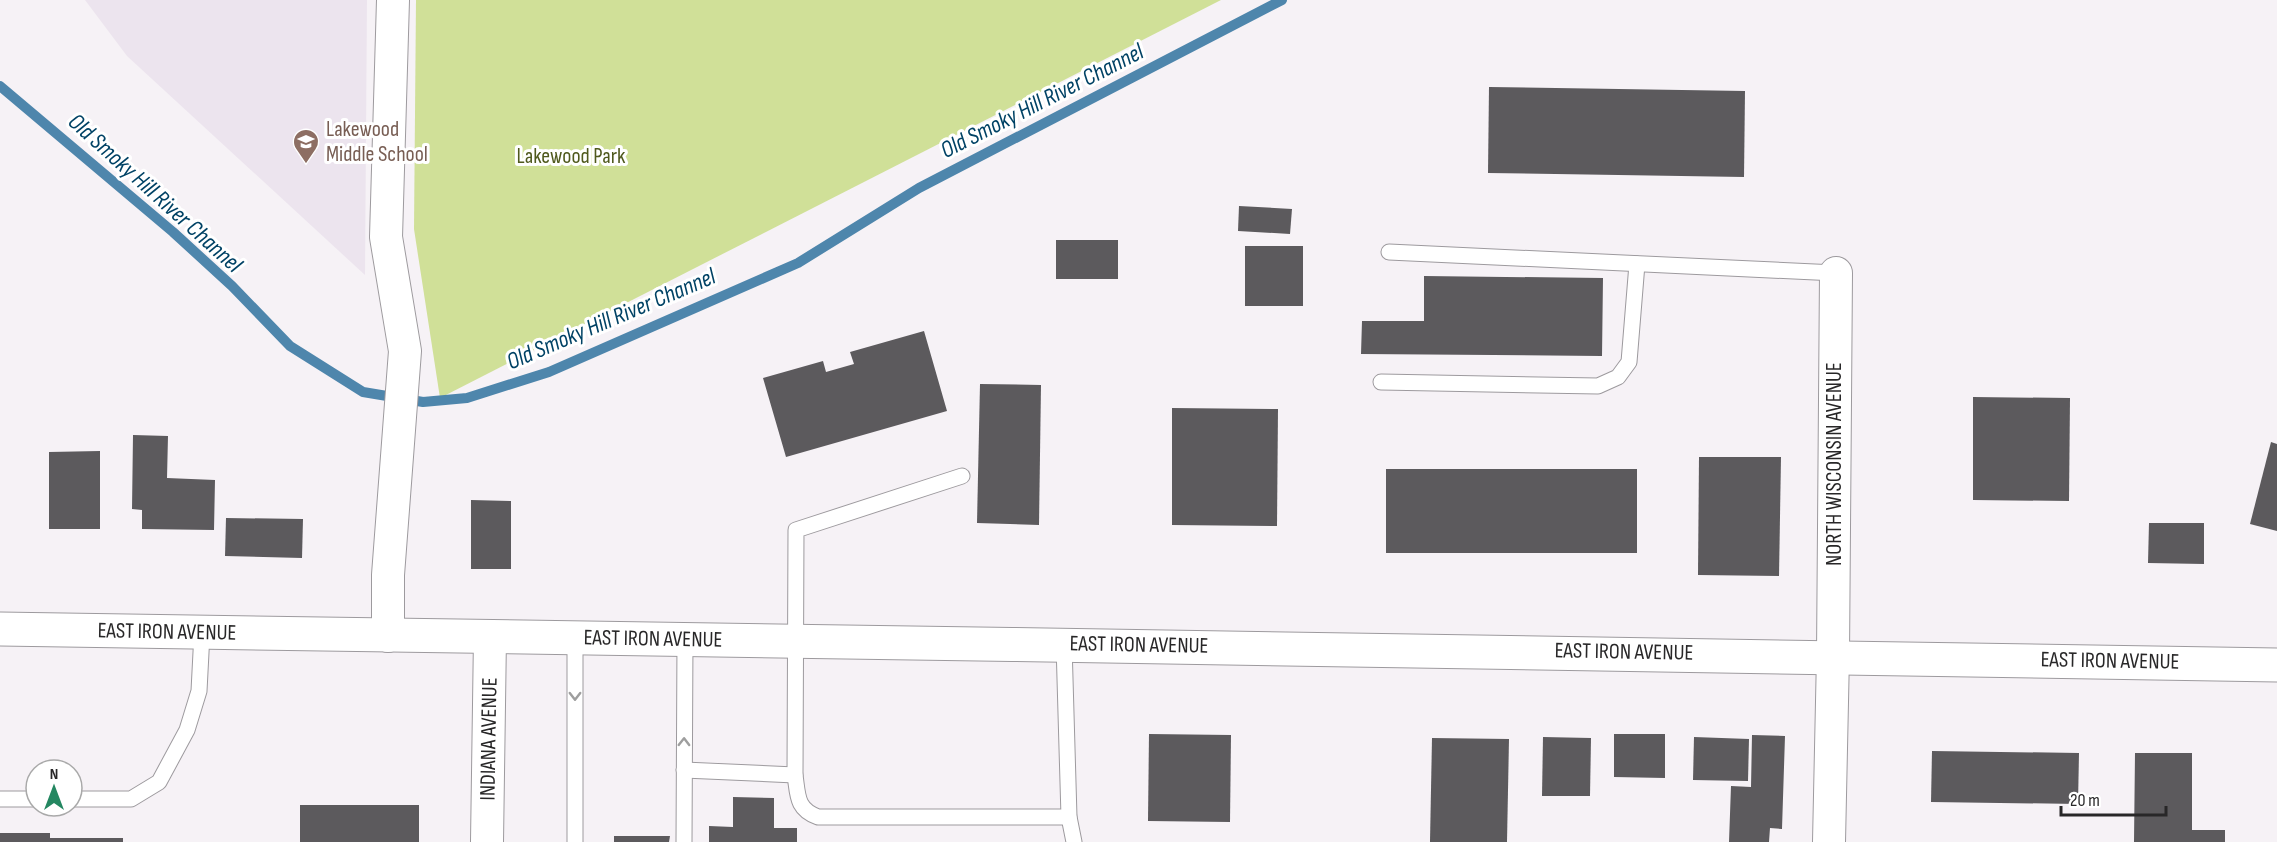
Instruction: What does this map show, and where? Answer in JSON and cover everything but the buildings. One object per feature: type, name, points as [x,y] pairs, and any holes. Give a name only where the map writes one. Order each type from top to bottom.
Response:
[{"type":"street","points":[[388,636],[388,575],[405,351],[386,237],[393,0]]},
{"type":"street","name":"NORTH WISCONSIN AVENUE","points":[[1829,842],[1836,273]]},
{"type":"street","name":"EAST IRON AVENUE","points":[[0,629],[1833,655],[2277,665]]},
{"type":"street","name":"INDIANA AVENUE","points":[[487,842],[490,636]]},
{"type":"lane","points":[[1389,252],[1836,273]]},
{"type":"lane","points":[[1381,382],[1599,386],[1618,377],[1629,362],[1637,264]]},
{"type":"lane","points":[[962,476],[796,530],[795,774],[799,801],[807,813],[818,817],[1069,817]]},
{"type":"lane","points":[[84,799],[131,799],[159,782],[187,730],[199,691],[202,633]]},
{"type":"lane","points":[[575,637],[575,842]]},
{"type":"lane","points":[[684,842],[686,639]]},
{"type":"lane","points":[[1064,644],[1069,817],[1074,842]]},
{"type":"lane","points":[[684,770],[795,774]]},
{"type":"lane","points":[[0,799],[24,799]]},
{"type":"shaded area","name":"Lakewood Middle School","points":[[85,0],[367,0],[365,275],[127,56]]},
{"type":"green space","name":"Lakewood Park","points":[[416,0],[1221,0],[440,398],[414,229]]},
{"type":"waterway","name":"Old Smoky Hill River Channel","points":[[0,86],[173,232],[232,286],[290,346],[363,392],[423,402],[467,398],[549,372],[798,263],[919,188],[1282,0]]},
{"type":"place","name":"Lakewood Middle School","points":[[306,165]]}]
